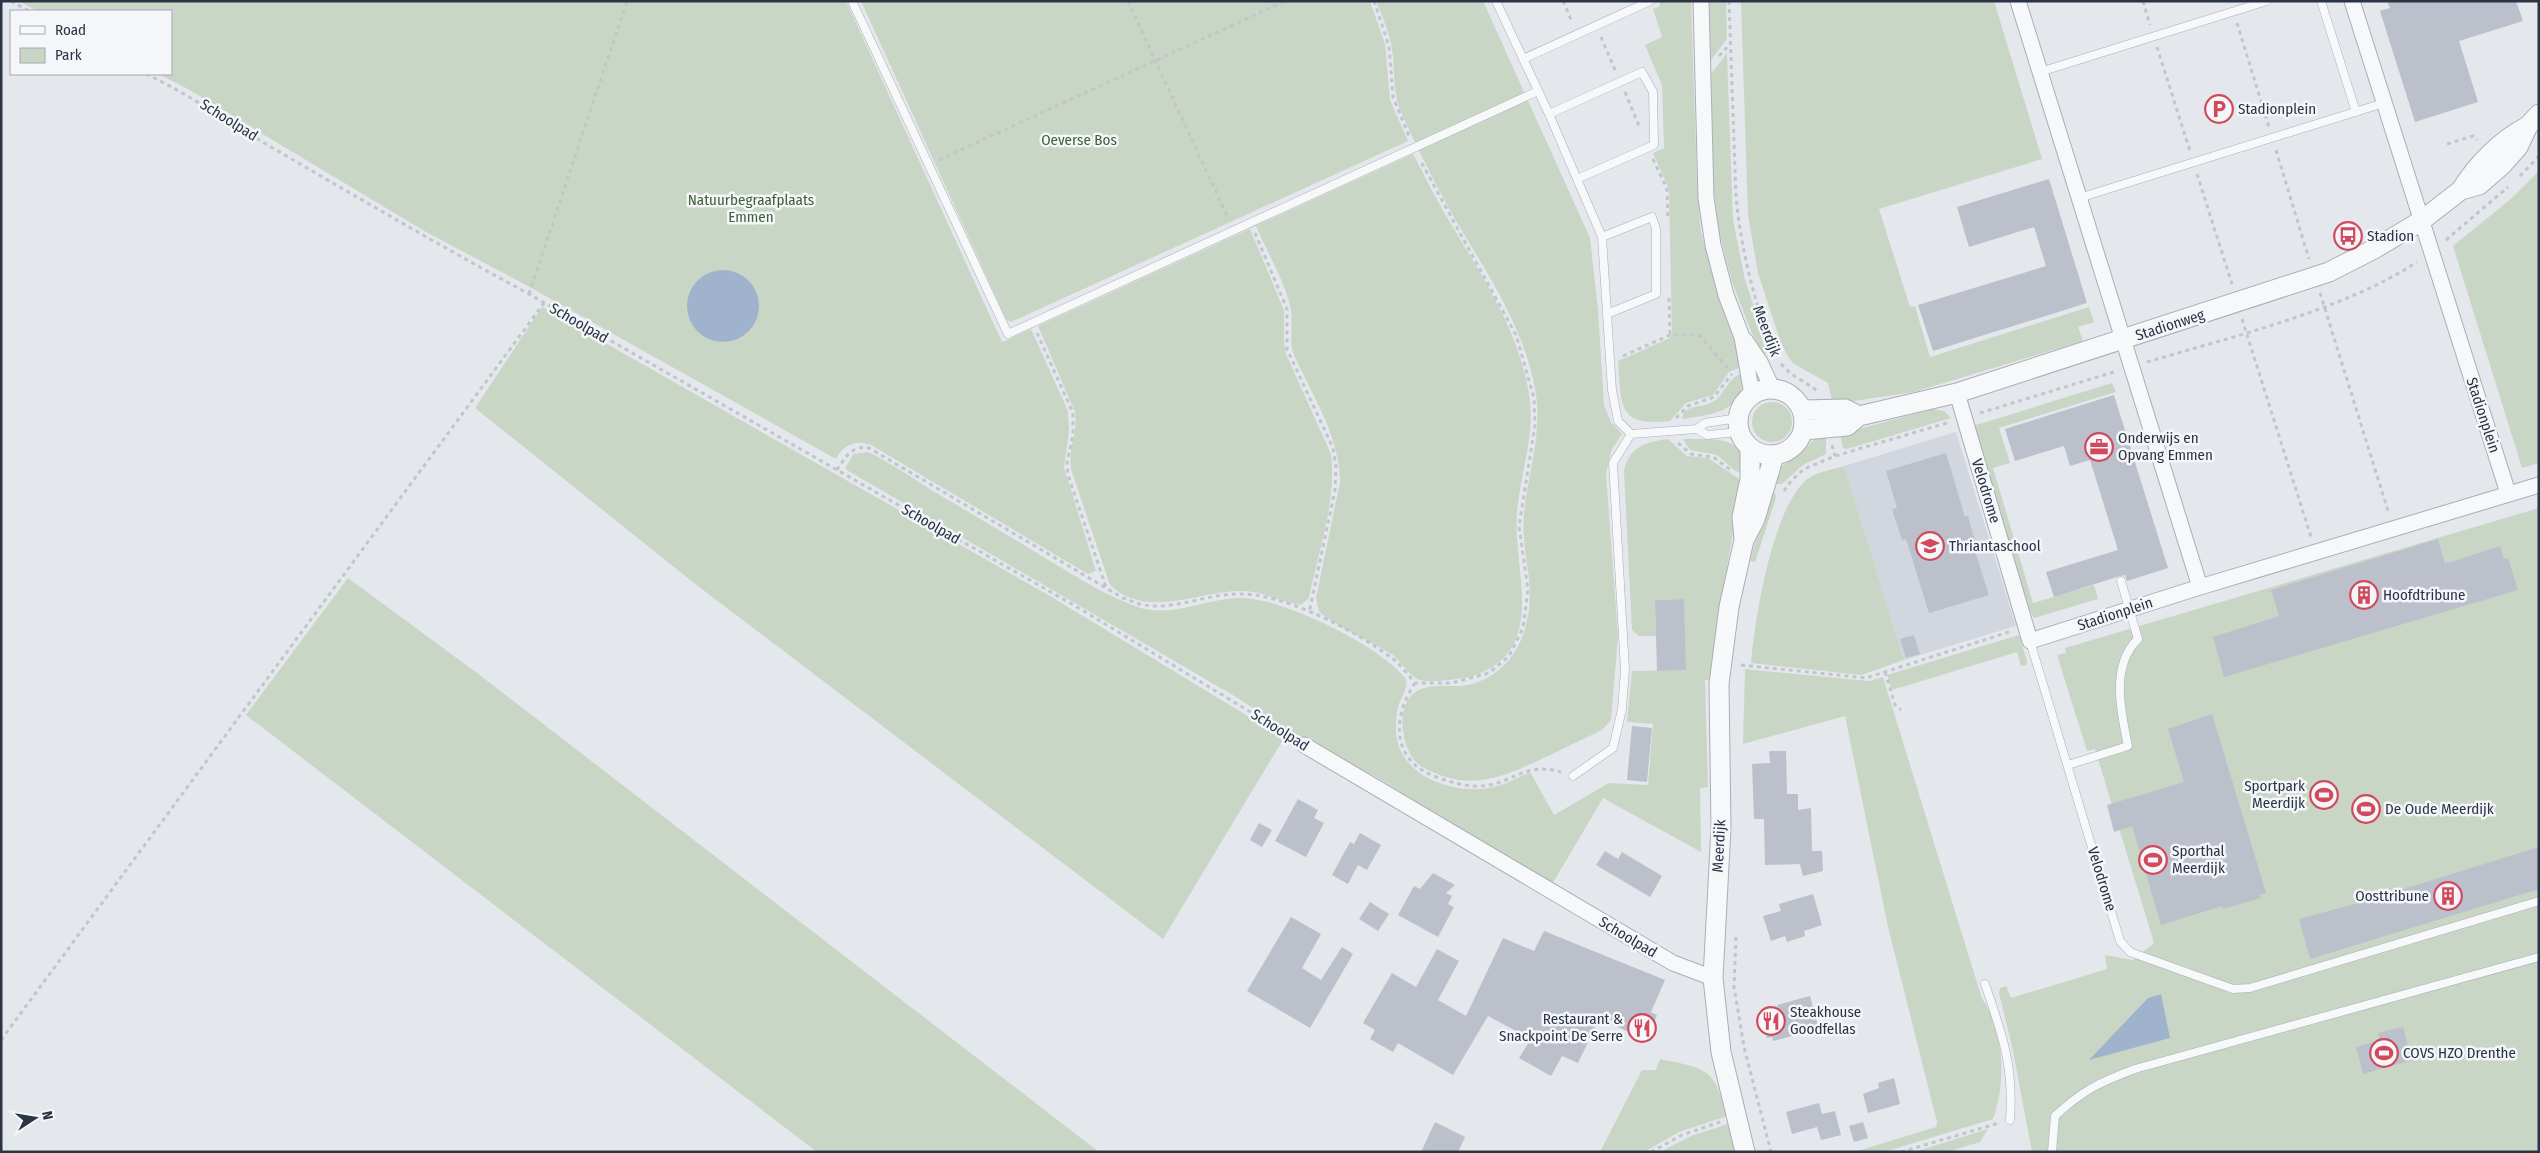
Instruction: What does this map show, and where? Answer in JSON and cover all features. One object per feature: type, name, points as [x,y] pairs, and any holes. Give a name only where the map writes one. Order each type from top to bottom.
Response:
[{"type":"street","name":"Meerdijk","points":[[1701,1],[1706,198],[1712,245],[1726,295],[1742,337],[1754,365],[1772,388]]},
{"type":"street","points":[[2018,1],[2200,587]]},
{"type":"street","name":"Stadionplein","points":[[2028,634],[2129,609],[2508,494],[2352,1]]},
{"type":"street","name":"Stadionweg","points":[[1804,430],[1845,409],[1859,416],[1957,393],[2329,272],[2374,249],[2421,221],[2462,190],[2478,185],[2502,165],[2518,148],[2534,120]]},
{"type":"street","name":"Meerdijk","points":[[1752,394],[1754,365]]},
{"type":"street","points":[[1772,388],[1791,395],[1803,410],[1804,430],[1796,444],[1789,450],[1774,456],[1761,454],[1750,448],[1739,425],[1740,409],[1752,394],[1772,388]]},
{"type":"street","name":"Velodrome","points":[[1957,393],[2028,634]]},
{"type":"street","name":"Stadionweg","points":[[1803,410],[1826,420]]},
{"type":"street","name":"Meerdijk","points":[[1745,1152],[1721,1052],[1713,978],[1721,828],[1719,684],[1729,607],[1744,540],[1755,518],[1757,482],[1750,448]]},
{"type":"street","name":"Meerdijk","points":[[1757,482],[1774,456]]},
{"type":"street","points":[[2508,494],[2539,485]]},
{"type":"street","name":"Schoolpad","points":[[1304,745],[1673,963],[1713,978]]},
{"type":"lane","points":[[852,1],[1008,334],[1538,91]]},
{"type":"lane","points":[[1496,1],[1549,114],[1602,237],[1610,362],[1618,421],[1632,434],[1696,429],[1707,434],[1739,425]]},
{"type":"lane","points":[[1523,58],[1650,1]]},
{"type":"lane","points":[[2040,72],[2268,1]]},
{"type":"lane","points":[[2321,1],[2356,112]]},
{"type":"lane","points":[[1549,114],[1642,72],[1653,92],[1654,145],[1577,179]]},
{"type":"lane","points":[[2079,198],[2384,103]]},
{"type":"lane","points":[[1602,237],[1652,217],[1656,229],[1656,294],[1607,314]]},
{"type":"lane","points":[[1696,429],[1705,423],[1739,425]]},
{"type":"lane","points":[[1573,776],[1613,748],[1622,709],[1625,670],[1613,463],[1632,434]]},
{"type":"lane","points":[[2068,765],[2128,746],[2119,701],[2121,676],[2130,647],[2138,639],[2121,582]]},
{"type":"lane","name":"Velodrome","points":[[2028,634],[2120,941],[2130,952],[2233,989],[2250,988],[2539,901]]},
{"type":"lane","points":[[2052,1152],[2055,1116],[2075,1097],[2098,1082],[2135,1069],[2539,957]]},
{"type":"lane","points":[[1986,984],[2006,1044],[2013,1087],[2010,1120]]},
{"type":"path","points":[[12,1],[27,10]]},
{"type":"path","points":[[529,294],[627,1]]},
{"type":"path","points":[[1128,1],[1234,230]]},
{"type":"path","points":[[929,165],[1285,1]]},
{"type":"path","points":[[837,470],[846,455],[855,448],[869,448],[1106,588],[1143,605],[1173,605],[1234,594],[1256,595],[1309,613],[1337,626],[1393,659],[1416,683],[1452,684],[1489,673],[1509,656],[1523,628],[1528,590],[1519,526],[1535,426],[1534,398],[1516,335],[1414,148],[1393,97],[1389,46],[1374,1]]},
{"type":"path","points":[[1563,1],[1578,34]]},
{"type":"path","name":"Meerdijk","points":[[1729,1],[1736,197],[1739,228],[1758,310],[1774,356],[1790,373],[1820,392],[1835,456],[1804,469],[1791,480],[1783,492],[1757,482]]},
{"type":"path","points":[[2143,1],[2315,552]]},
{"type":"path","points":[[1596,26],[1667,189],[1668,228]]},
{"type":"path","name":"Schoolpad","points":[[148,75],[186,93],[269,145],[422,235],[529,294],[1077,608],[1304,745]]},
{"type":"path","points":[[1251,223],[1287,308],[1288,349],[1333,448],[1336,467],[1335,490],[1309,613]]},
{"type":"path","points":[[1669,296],[1670,335]]},
{"type":"path","points":[[1,1040],[544,303]]},
{"type":"path","points":[[1033,322],[1073,413],[1073,435],[1067,463],[1068,475],[1106,588]]},
{"type":"path","points":[[1610,362],[1670,335],[1699,335],[1733,373]]},
{"type":"path","points":[[1757,482],[1735,474],[1714,457],[1691,454],[1666,431],[1688,406],[1714,398],[1733,373],[1774,356]]},
{"type":"path","points":[[1742,655],[1740,665],[1866,678],[2028,634]]},
{"type":"path","points":[[1884,672],[1894,705],[1901,710]]},
{"type":"path","points":[[1416,683],[1402,708],[1400,734],[1408,757],[1423,772],[1460,785],[1482,786],[1504,781],[1532,768],[1556,770],[1573,776]]},
{"type":"path","points":[[1736,930],[1734,987],[1744,1047],[1771,1152]]},
{"type":"path","points":[[1651,1152],[1682,1135],[1736,1116],[1759,1111]]},
{"type":"path","points":[[1901,1152],[2010,1120]]},
{"type":"shaded area","name":"Thriantaschool","points":[[1956,432],[2016,626],[1904,660],[1844,466]]},
{"type":"green space","name":"Natuurbegraafplaats Emmen","points":[[19,1],[846,1],[1002,342],[1031,329],[1068,411],[1069,431],[1064,467],[1096,571],[1088,574],[871,445],[860,443],[850,445],[842,450],[836,459],[526,285],[426,232],[188,89],[160,75],[172,75],[172,10],[35,10]]},
{"type":"green space","name":"Oeverse Bos","points":[[861,1],[1370,1],[1385,44],[1390,100],[1408,141],[1011,322],[1006,319]]},
{"type":"green space","points":[[1376,1],[1483,1],[1590,238],[1598,310],[1604,405],[1611,422],[1622,434],[1612,449],[1606,473],[1618,637],[1611,720],[1602,730],[1534,763],[1506,774],[1479,780],[1450,778],[1422,767],[1413,758],[1405,742],[1402,721],[1407,702],[1419,690],[1436,686],[1468,685],[1485,679],[1499,670],[1519,645],[1525,629],[1530,596],[1524,538],[1524,513],[1537,431],[1536,397],[1527,357],[1519,335],[1488,273],[1445,202],[1401,112],[1395,88],[1391,42]]},
{"type":"green space","points":[[1660,1],[1691,1],[1697,183],[1701,232],[1716,288],[1734,339],[1741,367],[1729,372],[1713,395],[1686,403],[1670,421],[1652,422],[1631,416],[1625,410],[1620,390],[1618,361],[1670,338],[1672,333],[1669,189],[1653,153],[1664,148],[1662,85],[1645,45],[1662,37],[1653,9],[1660,6]]},
{"type":"green space","points":[[1709,1],[1726,1],[1727,39],[1711,60]]},
{"type":"green space","points":[[1741,1],[1994,1],[2042,159],[1879,209],[1910,307],[1915,306],[1930,357],[2089,307],[2094,322],[2078,327],[2083,341],[1914,392],[1833,404],[1828,383],[1794,364],[1789,358],[1781,343],[1758,273],[1748,215]]},
{"type":"green space","points":[[1727,53],[1733,220],[1745,280],[1768,349],[1764,357],[1751,331],[1732,282],[1719,232],[1714,191],[1711,74]]},
{"type":"green space","points":[[1413,154],[1437,201],[1481,274],[1505,320],[1523,369],[1531,409],[1529,439],[1517,513],[1522,606],[1519,628],[1512,647],[1497,664],[1473,676],[1453,680],[1417,679],[1393,655],[1331,621],[1319,611],[1316,598],[1340,482],[1339,465],[1330,432],[1293,353],[1291,310],[1285,288],[1256,226]]},
{"type":"green space","points":[[2539,171],[2539,463],[2522,468],[2453,246],[2512,198]]},
{"type":"green space","points":[[1250,229],[1284,310],[1286,354],[1331,454],[1332,471],[1329,507],[1309,598],[1301,605],[1249,591],[1241,591],[1173,601],[1140,601],[1124,595],[1110,585],[1071,469],[1075,412],[1038,326]]},
{"type":"green space","points":[[542,307],[1050,596],[1284,738],[1163,939],[694,583],[475,408]]},
{"type":"green space","points":[[1742,373],[1742,386],[1739,396],[1733,404],[1715,413],[1682,419],[1683,414],[1689,409],[1707,405],[1716,400],[1732,379]]},
{"type":"green space","points":[[2112,383],[2116,392],[1999,428],[2010,463],[1993,468],[2033,603],[2094,585],[2098,599],[2034,618],[2028,607],[1973,426]]},
{"type":"green space","points":[[1772,402],[1786,408],[1792,422],[1786,436],[1772,442],[1758,436],[1752,422],[1758,408]]},
{"type":"green space","points":[[1933,409],[1944,411],[1951,418],[1847,449],[1843,448],[1840,434]]},
{"type":"green space","points":[[1826,436],[1826,454],[1803,465],[1782,484],[1771,484],[1779,468],[1799,455],[1814,439]]},
{"type":"green space","points":[[1668,439],[1687,456],[1708,458],[1742,481],[1715,635],[1711,680],[1705,680],[1708,787],[1700,788],[1701,852],[1603,798],[1551,886],[1378,778],[1308,743],[1236,697],[845,469],[853,454],[868,452],[1083,581],[1117,599],[1141,608],[1153,610],[1177,609],[1238,598],[1278,605],[1328,625],[1375,652],[1406,679],[1405,690],[1397,710],[1396,730],[1398,745],[1404,757],[1413,768],[1437,782],[1451,787],[1466,789],[1493,787],[1512,781],[1530,772],[1554,815],[1609,783],[1648,785],[1653,724],[1627,722],[1632,671],[1686,670],[1683,599],[1655,600],[1656,636],[1639,636],[1632,630],[1624,471],[1630,456],[1639,447]]},
{"type":"green space","points":[[1683,439],[1725,441],[1733,445],[1739,451],[1743,461],[1743,474],[1734,470],[1717,455],[1690,450]]},
{"type":"green space","points":[[1844,466],[1904,660],[1861,675],[1751,663],[1761,594],[1774,540],[1783,516],[1793,496],[1805,481],[1818,473]]},
{"type":"green space","points":[[1770,490],[1775,493],[1776,498],[1755,562],[1750,561]]},
{"type":"green space","name":"Sportpark Meerdijk","points":[[2539,508],[2539,1152],[2032,1152],[2012,1046],[1999,993],[2000,988],[2006,986],[2011,998],[2107,969],[2105,955],[2133,960],[2154,943],[2095,749],[2087,751],[2057,655],[2066,653],[2065,648]]},
{"type":"green space","points":[[348,578],[477,673],[1099,1152],[817,1152],[246,715]]},
{"type":"green space","points":[[2019,635],[2027,661],[2026,665],[2021,666],[2017,652],[1892,690],[1887,675]]},
{"type":"green space","points":[[1745,669],[1869,681],[1883,677],[1982,999],[1990,1011],[1999,1041],[2001,1058],[2000,1090],[1993,1119],[1884,1152],[1854,1152],[1936,1127],[1937,1122],[1888,927],[1845,716],[1743,744]]},
{"type":"green space","points":[[1660,1059],[1688,1065],[1706,1073],[1718,1088],[1727,1116],[1679,1132],[1644,1152],[1600,1152],[1642,1070],[1656,1070]]},
{"type":"green space","points":[[1728,1124],[1735,1152],[1660,1152],[1691,1136]]},
{"type":"green space","points":[[1988,1129],[1980,1142],[1947,1152],[1914,1152]]},
{"type":"water","points":[[730,270],[749,280],[757,292],[759,306],[757,320],[749,332],[737,340],[716,342],[697,332],[689,320],[687,299],[697,280],[709,272]]},
{"type":"water","points":[[2161,994],[2170,1038],[2089,1060],[2148,998]]},
{"type":"building","points":[[2387,1],[2516,1],[2523,21],[2459,41],[2478,102],[2415,122],[2380,11],[2390,8]]},
{"type":"building","points":[[2049,179],[2087,303],[1933,351],[1918,305],[2046,266],[2034,227],[1969,247],[1957,207]]},
{"type":"building","points":[[2114,395],[2168,568],[2127,581],[2125,575],[2120,576],[2054,597],[2046,572],[2118,550],[2090,460],[2070,466],[2064,446],[2015,461],[2005,429]]},
{"type":"building","points":[[1946,453],[1965,517],[1968,516],[1975,541],[1972,542],[1989,595],[1929,613],[1906,539],[1902,540],[1892,509],[1897,508],[1886,471]]},
{"type":"building","name":"Hoofdtribune","points":[[2438,539],[2445,564],[2500,546],[2504,559],[2508,558],[2518,590],[2224,677],[2213,637],[2279,616],[2271,590]]},
{"type":"building","points":[[1684,599],[1686,670],[1657,671],[1655,600]]},
{"type":"building","points":[[1914,635],[1920,654],[1906,658],[1900,639]]},
{"type":"building","points":[[2212,714],[2266,893],[2260,895],[2261,898],[2223,909],[2222,906],[2161,925],[2132,826],[2114,832],[2107,805],[2184,782],[2168,729]]},
{"type":"building","points":[[1632,726],[1652,728],[1647,782],[1627,780]]},
{"type":"building","points":[[1769,751],[1786,751],[1787,794],[1798,794],[1798,810],[1811,808],[1812,851],[1822,851],[1823,871],[1803,876],[1800,864],[1765,865],[1764,819],[1754,819],[1752,764],[1770,763]]},
{"type":"building","points":[[1298,799],[1318,810],[1314,818],[1324,823],[1306,857],[1275,841]]},
{"type":"building","points":[[1259,823],[1272,830],[1262,847],[1250,840]]},
{"type":"building","points":[[1360,833],[1381,845],[1367,870],[1358,865],[1348,884],[1332,875],[1350,842],[1354,844]]},
{"type":"building","name":"Oosttribune","points":[[2539,847],[2539,889],[2310,959],[2299,919],[2358,903]]},
{"type":"building","points":[[1605,851],[1618,859],[1622,852],[1662,876],[1650,897],[1596,865]]},
{"type":"building","points":[[1433,873],[1455,885],[1446,893],[1452,896],[1448,904],[1454,907],[1438,937],[1398,915],[1414,886],[1420,889]]},
{"type":"building","points":[[1813,894],[1822,925],[1804,931],[1805,936],[1787,942],[1785,936],[1771,941],[1763,916],[1781,911],[1779,904]]},
{"type":"building","points":[[1370,902],[1389,914],[1378,931],[1359,919]]},
{"type":"building","points":[[1291,917],[1321,934],[1302,968],[1321,980],[1342,947],[1353,954],[1310,1028],[1247,991]]},
{"type":"building","points":[[1544,931],[1665,980],[1651,1012],[1657,1015],[1648,1037],[1641,1035],[1641,1037],[1599,1019],[1578,1063],[1562,1056],[1551,1076],[1519,1058],[1531,1039],[1488,1016],[1453,1075],[1398,1043],[1393,1052],[1370,1039],[1375,1030],[1363,1023],[1392,973],[1416,987],[1437,949],[1459,961],[1438,1000],[1466,1016],[1503,938],[1534,951]]},
{"type":"building","points":[[1810,996],[1819,1029],[1773,1041],[1772,1037],[1767,1038],[1761,1013],[1778,1008],[1777,1005]]},
{"type":"building","name":"COVS HZO Drenthe","points":[[2403,1027],[2412,1060],[2363,1074],[2356,1047],[2380,1040],[2378,1033]]},
{"type":"building","points":[[1894,1078],[1900,1104],[1868,1113],[1863,1094],[1879,1088],[1878,1083]]},
{"type":"building","points":[[1819,1103],[1822,1114],[1835,1111],[1841,1135],[1821,1140],[1817,1127],[1792,1134],[1786,1112]]},
{"type":"building","points":[[1435,1122],[1465,1137],[1458,1152],[1421,1152]]},
{"type":"building","points":[[1863,1122],[1868,1138],[1854,1142],[1849,1126]]},
{"type":"place","name":"Stadionplein","points":[[2219,109]]},
{"type":"place","name":"Stadion","points":[[2348,236]]},
{"type":"place","name":"Onderwijs en Opvang Emmen","points":[[2099,447]]},
{"type":"place","name":"Thriantaschool","points":[[1930,546]]},
{"type":"place","name":"Hoofdtribune","points":[[2364,595]]},
{"type":"place","name":"Sportpark Meerdijk","points":[[2324,795]]},
{"type":"place","name":"De Oude Meerdijk","points":[[2366,809]]},
{"type":"place","name":"Sporthal Meerdijk","points":[[2153,860]]},
{"type":"place","name":"Oosttribune","points":[[2448,896]]},
{"type":"place","name":"Steakhouse Goodfellas","points":[[1771,1021]]},
{"type":"place","name":"Restaurant & Snackpoint De Serre","points":[[1642,1028]]},
{"type":"place","name":"COVS HZO Drenthe","points":[[2384,1053]]}]
